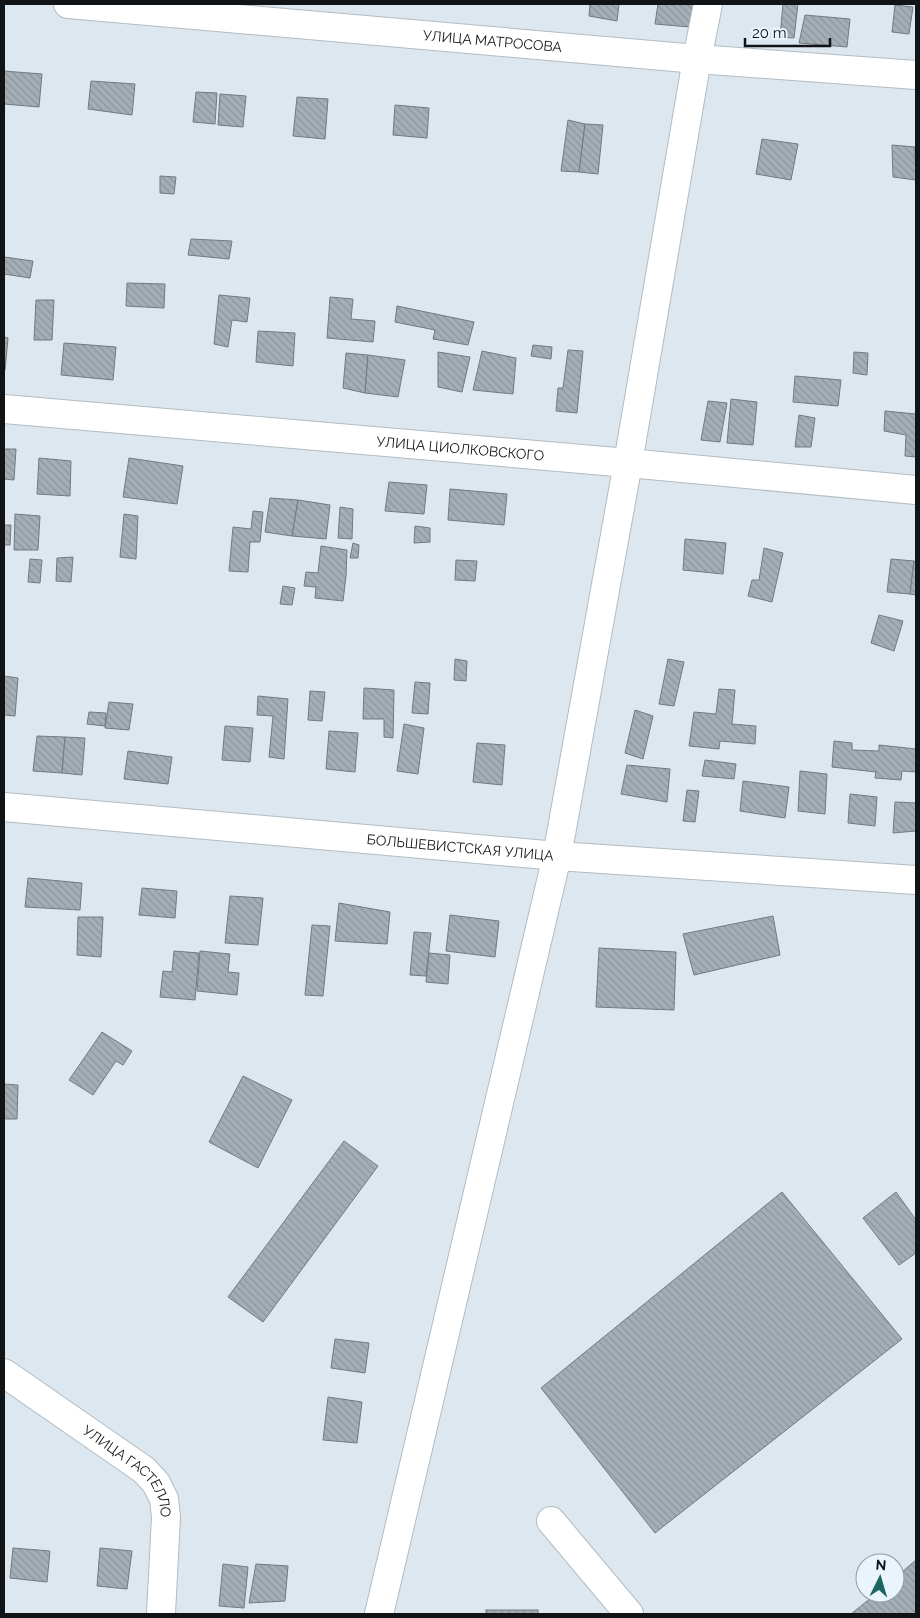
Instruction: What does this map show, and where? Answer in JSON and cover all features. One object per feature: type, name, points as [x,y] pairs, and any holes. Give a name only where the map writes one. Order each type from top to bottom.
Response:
[{"type":"street","name":"УЛИЦА МАТРОСОВА","points":[[68,4],[697,59],[916,75]]},
{"type":"street","points":[[379,1614],[557,856],[708,4]]},
{"type":"street","name":"УЛИЦА ЦИОЛКОВСКОГО","points":[[4,409],[916,490]]},
{"type":"street","name":"БОЛЬШЕВИСТСКАЯ УЛИЦА","points":[[4,807],[557,856],[916,880]]},
{"type":"street","name":"УЛИЦА ГАСТЕЛЛО","points":[[4,1373],[144,1470],[156,1483],[164,1499],[166,1517],[161,1614]]},
{"type":"street","points":[[551,1521],[629,1614]]},
{"type":"building","points":[[590,4],[619,4],[617,21],[589,16]]},
{"type":"building","points":[[658,4],[693,4],[690,27],[655,24]]},
{"type":"building","points":[[783,4],[798,4],[794,38],[780,37]]},
{"type":"building","points":[[895,5],[913,7],[909,34],[892,32]]},
{"type":"building","points":[[805,15],[850,19],[847,47],[799,43]]},
{"type":"building","points":[[4,71],[42,74],[39,107],[4,104]]},
{"type":"building","points":[[91,81],[135,84],[132,115],[88,109]]},
{"type":"building","points":[[196,92],[217,93],[215,124],[193,122]]},
{"type":"building","points":[[220,94],[246,96],[243,127],[218,125]]},
{"type":"building","points":[[297,97],[328,99],[325,139],[293,136]]},
{"type":"building","points":[[395,105],[429,108],[427,138],[393,135]]},
{"type":"building","points":[[568,120],[585,124],[579,172],[561,171]]},
{"type":"building","points":[[585,124],[603,125],[598,174],[579,172]]},
{"type":"building","points":[[762,139],[798,144],[791,180],[756,174]]},
{"type":"building","points":[[892,145],[915,147],[916,180],[893,177]]},
{"type":"building","points":[[160,176],[176,177],[174,194],[160,193]]},
{"type":"building","points":[[191,239],[232,241],[229,259],[188,255]]},
{"type":"building","points":[[4,257],[33,261],[30,278],[4,274]]},
{"type":"building","points":[[127,283],[165,284],[164,308],[126,306]]},
{"type":"building","points":[[219,295],[250,298],[247,322],[232,320],[228,347],[214,344]]},
{"type":"building","points":[[330,297],[353,299],[351,319],[375,321],[373,342],[327,338]]},
{"type":"building","points":[[36,300],[54,300],[52,340],[34,340]]},
{"type":"building","points":[[397,306],[474,322],[468,345],[433,339],[435,330],[395,322]]},
{"type":"building","points":[[258,331],[295,333],[293,366],[256,362]]},
{"type":"building","points":[[4,337],[8,338],[5,370],[4,370]]},
{"type":"building","points":[[64,343],[116,347],[113,380],[61,375]]},
{"type":"building","points":[[533,345],[552,347],[551,359],[531,356]]},
{"type":"building","points":[[568,350],[583,351],[577,413],[556,411],[558,388],[563,388]]},
{"type":"building","points":[[482,351],[516,358],[513,394],[473,390]]},
{"type":"building","points":[[438,352],[470,357],[462,392],[438,387]]},
{"type":"building","points":[[854,352],[868,353],[867,375],[853,373]]},
{"type":"building","points":[[346,353],[368,355],[365,393],[343,388]]},
{"type":"building","points":[[368,355],[405,360],[398,397],[365,393]]},
{"type":"building","points":[[795,376],[841,380],[838,406],[793,402]]},
{"type":"building","points":[[731,399],[757,402],[753,445],[727,443]]},
{"type":"building","points":[[708,401],[727,403],[720,442],[701,440]]},
{"type":"building","points":[[885,411],[916,414],[916,457],[905,456],[906,435],[884,431]]},
{"type":"building","points":[[799,415],[815,418],[811,447],[795,447]]},
{"type":"building","points":[[4,449],[16,449],[14,480],[4,479]]},
{"type":"building","points":[[39,458],[71,461],[70,496],[37,494]]},
{"type":"building","points":[[129,458],[183,466],[177,504],[123,497]]},
{"type":"building","points":[[389,482],[427,485],[424,514],[385,511]]},
{"type":"building","points":[[450,489],[507,494],[504,525],[448,520]]},
{"type":"building","points":[[270,498],[298,500],[292,536],[265,532]]},
{"type":"building","points":[[298,500],[330,505],[326,539],[292,536]]},
{"type":"building","points":[[340,507],[353,509],[352,539],[338,538]]},
{"type":"building","points":[[253,511],[263,512],[260,542],[250,542],[248,572],[229,571],[233,527],[251,529]]},
{"type":"building","points":[[15,514],[40,516],[38,550],[14,550]]},
{"type":"building","points":[[124,514],[138,516],[136,559],[120,557]]},
{"type":"building","points":[[4,525],[11,525],[10,545],[4,545]]},
{"type":"building","points":[[415,526],[430,528],[430,542],[414,543]]},
{"type":"building","points":[[685,539],[726,543],[723,574],[683,570]]},
{"type":"building","points":[[353,543],[359,545],[358,558],[350,558]]},
{"type":"building","points":[[321,546],[347,550],[343,601],[315,598],[316,587],[304,586],[306,572],[318,573]]},
{"type":"building","points":[[764,548],[783,553],[772,602],[748,596],[752,580],[759,580]]},
{"type":"building","points":[[73,557],[71,582],[56,581],[57,558]]},
{"type":"building","points":[[30,559],[42,560],[40,583],[28,582]]},
{"type":"building","points":[[891,559],[914,561],[910,594],[887,592]]},
{"type":"building","points":[[456,560],[477,561],[475,581],[455,580]]},
{"type":"building","points":[[914,561],[916,562],[916,595],[910,594]]},
{"type":"building","points":[[283,586],[295,588],[292,605],[280,604]]},
{"type":"building","points":[[879,615],[903,621],[894,651],[871,643]]},
{"type":"building","points":[[455,659],[467,661],[466,681],[454,680]]},
{"type":"building","points":[[668,659],[684,662],[674,706],[659,704]]},
{"type":"building","points":[[4,676],[18,678],[15,716],[4,715]]},
{"type":"building","points":[[415,682],[430,683],[428,714],[412,713]]},
{"type":"building","points":[[364,688],[394,690],[393,738],[384,737],[384,719],[363,719]]},
{"type":"building","points":[[719,689],[735,690],[732,724],[756,726],[755,744],[720,741],[719,749],[689,746],[694,712],[716,714]]},
{"type":"building","points":[[310,691],[325,692],[322,721],[308,720]]},
{"type":"building","points":[[258,696],[288,699],[284,759],[269,757],[273,716],[257,715]]},
{"type":"building","points":[[109,702],[133,704],[129,730],[105,728]]},
{"type":"building","points":[[635,710],[653,716],[643,759],[625,753]]},
{"type":"building","points":[[89,712],[106,713],[105,726],[87,724]]},
{"type":"building","points":[[404,724],[424,728],[418,774],[397,771]]},
{"type":"building","points":[[225,726],[253,728],[250,762],[222,760]]},
{"type":"building","points":[[329,731],[358,733],[355,772],[326,769]]},
{"type":"building","points":[[37,736],[65,737],[62,773],[33,771]]},
{"type":"building","points":[[65,737],[85,738],[82,775],[62,773]]},
{"type":"building","points":[[834,741],[852,743],[852,750],[879,751],[879,745],[916,749],[916,772],[902,771],[901,780],[875,778],[876,772],[832,767]]},
{"type":"building","points":[[477,743],[505,745],[502,785],[473,782]]},
{"type":"building","points":[[128,751],[172,757],[168,784],[124,779]]},
{"type":"building","points":[[705,760],[736,764],[734,779],[702,776]]},
{"type":"building","points":[[627,765],[670,769],[667,802],[621,794]]},
{"type":"building","points":[[800,771],[827,774],[825,814],[798,811]]},
{"type":"building","points":[[743,781],[789,787],[785,818],[740,811]]},
{"type":"building","points":[[687,790],[699,791],[695,822],[683,821]]},
{"type":"building","points":[[850,794],[877,797],[875,826],[848,823]]},
{"type":"building","points":[[895,802],[916,803],[916,831],[893,833]]},
{"type":"building","points":[[28,878],[82,883],[80,910],[25,907]]},
{"type":"building","points":[[142,888],[177,891],[175,918],[139,915]]},
{"type":"building","points":[[230,896],[263,898],[258,945],[225,943]]},
{"type":"building","points":[[339,903],[390,912],[387,944],[335,941]]},
{"type":"building","points":[[450,915],[499,921],[495,957],[446,951]]},
{"type":"building","points":[[773,916],[780,955],[694,975],[683,934]]},
{"type":"building","points":[[78,917],[103,917],[101,957],[77,955]]},
{"type":"building","points":[[312,925],[330,926],[323,996],[305,995]]},
{"type":"building","points":[[414,932],[431,933],[426,976],[410,975]]},
{"type":"building","points":[[599,948],[676,952],[674,1010],[596,1007]]},
{"type":"building","points":[[174,951],[199,953],[195,1000],[160,997],[163,971],[172,972]]},
{"type":"building","points":[[200,951],[230,954],[228,972],[239,973],[237,995],[197,991]]},
{"type":"building","points":[[429,953],[450,955],[448,984],[426,982]]},
{"type":"building","points":[[102,1032],[132,1051],[123,1065],[116,1061],[93,1095],[69,1080]]},
{"type":"building","points":[[243,1076],[292,1100],[258,1168],[209,1142]]},
{"type":"building","points":[[4,1084],[18,1085],[17,1119],[4,1119]]},
{"type":"building","points":[[344,1141],[378,1166],[263,1322],[228,1297]]},
{"type":"building","points":[[782,1192],[902,1339],[655,1533],[541,1388]]},
{"type":"building","points":[[896,1192],[916,1220],[916,1253],[899,1265],[863,1218]]},
{"type":"building","points":[[335,1339],[369,1343],[365,1373],[331,1368]]},
{"type":"building","points":[[328,1397],[362,1402],[357,1443],[323,1440]]},
{"type":"building","points":[[13,1548],[50,1551],[47,1582],[10,1578]]},
{"type":"building","points":[[100,1548],[132,1551],[127,1589],[97,1586]]},
{"type":"building","points":[[916,1560],[916,1614],[851,1614],[865,1603],[905,1603],[905,1569]]},
{"type":"building","points":[[223,1564],[248,1567],[244,1608],[219,1606]]},
{"type":"building","points":[[256,1564],[288,1566],[285,1601],[249,1603]]},
{"type":"building","points":[[486,1610],[538,1610],[538,1614],[486,1614]]}]
